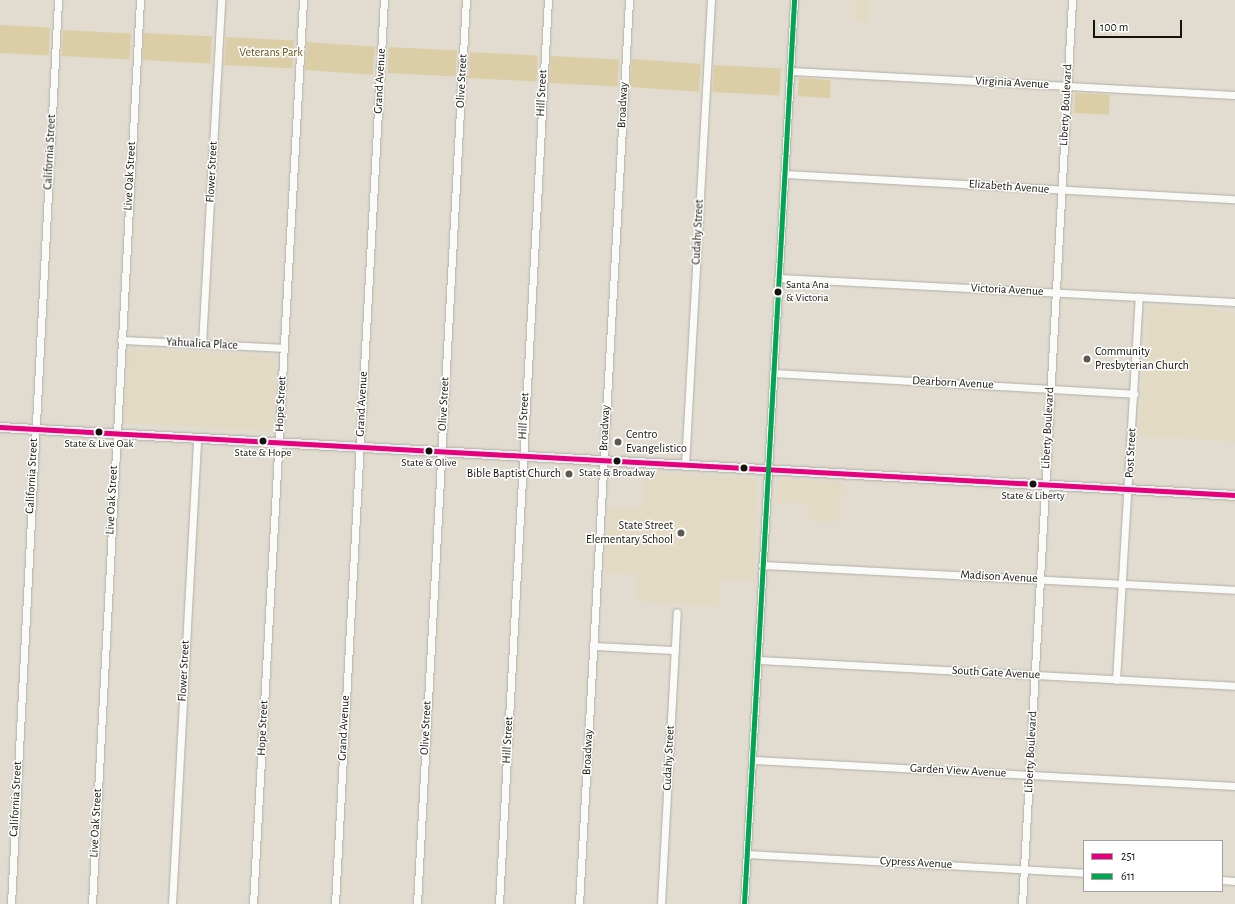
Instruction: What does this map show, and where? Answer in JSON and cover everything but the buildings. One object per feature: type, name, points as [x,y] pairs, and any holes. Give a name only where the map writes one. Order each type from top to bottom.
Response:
[{"type":"main road","points":[[0,427],[1235,495]]},
{"type":"street","name":"California Street","points":[[10,904],[34,429],[58,0]]},
{"type":"street","name":"Live Oak Street","points":[[92,904],[140,0]]},
{"type":"street","name":"Flower Street","points":[[202,344],[221,0]]},
{"type":"street","name":"Hope Street","points":[[253,904],[303,0]]},
{"type":"street","name":"Grand Avenue","points":[[335,904],[384,0]]},
{"type":"street","name":"Olive Street","points":[[417,904],[466,0]]},
{"type":"street","name":"Hill Street","points":[[499,904],[522,456],[548,0]]},
{"type":"street","name":"Broadway","points":[[579,904],[629,0]]},
{"type":"street","name":"Cudahy Street","points":[[685,464],[711,0]]},
{"type":"street","points":[[744,904],[794,0]]},
{"type":"street","name":"Liberty Boulevard","points":[[1022,904],[1072,0]]},
{"type":"street","name":"Virginia Avenue","points":[[790,71],[1235,95]]},
{"type":"street","name":"Elizabeth Avenue","points":[[784,174],[1235,199]]},
{"type":"street","name":"Victoria Avenue","points":[[778,278],[1235,302]]},
{"type":"street","name":"Post Street","points":[[1116,680],[1129,489],[1139,297]]},
{"type":"street","name":"Yahualica Place","points":[[121,340],[284,348]]},
{"type":"street","name":"Dearborn Avenue","points":[[773,373],[1134,394]]},
{"type":"street","name":"Flower Street","points":[[172,904],[197,438]]},
{"type":"street","name":"Madison Avenue","points":[[762,565],[1235,590]]},
{"type":"street","name":"Cudahy Street","points":[[661,904],[677,612]]},
{"type":"street","points":[[594,646],[675,650]]},
{"type":"street","name":"South Gate Avenue","points":[[758,660],[1235,686]]},
{"type":"street","name":"Garden View Avenue","points":[[753,760],[1235,786]]},
{"type":"street","name":"Cypress Avenue","points":[[747,854],[1083,873]]},
{"type":"street","points":[[1223,880],[1235,881]]},
{"type":"shaded area","points":[[855,0],[868,0],[868,21],[855,21]]},
{"type":"shaded area","points":[[1152,307],[1211,309],[1235,313],[1235,442],[1139,435],[1148,311]]},
{"type":"shaded area","points":[[132,349],[272,356],[276,361],[273,427],[268,431],[128,423],[124,419],[127,353]]},
{"type":"shaded area","name":"State Street Elementary School","points":[[644,473],[758,479],[754,581],[720,579],[718,606],[637,601],[638,575],[605,573],[609,508],[642,509]]},
{"type":"shaded area","points":[[778,479],[842,482],[839,522],[807,520],[808,504],[775,502]]},
{"type":"green space","points":[[0,25],[50,28],[48,56],[0,53]]},
{"type":"green space","points":[[63,30],[131,34],[130,60],[62,56]]},
{"type":"green space","name":"Veterans Park","points":[[144,33],[212,37],[210,64],[143,60]]},
{"type":"green space","name":"Veterans Park","points":[[226,37],[294,41],[292,69],[225,65]]},
{"type":"green space","name":"Veterans Park","points":[[307,42],[375,47],[373,75],[305,70]]},
{"type":"green space","points":[[389,47],[457,51],[456,77],[388,73]]},
{"type":"green space","points":[[470,52],[538,56],[537,82],[469,78]]},
{"type":"green space","points":[[551,56],[619,60],[617,87],[550,83]]},
{"type":"green space","points":[[632,59],[701,64],[699,92],[630,87]]},
{"type":"green space","points":[[714,65],[781,69],[779,95],[713,92]]},
{"type":"green space","points":[[799,78],[831,80],[830,98],[798,96]]},
{"type":"green space","points":[[1075,93],[1110,95],[1109,115],[1074,113]]},
{"type":"transit line","name":"611","points":[[744,904],[794,0]]},
{"type":"transit line","name":"251","points":[[0,427],[1235,495]]},
{"type":"place","name":"Santa Ana & Victoria","points":[[778,292]]},
{"type":"place","name":"Community Presbyterian Church","points":[[1087,359]]},
{"type":"place","name":"State & Live Oak","points":[[99,432]]},
{"type":"place","name":"State & Hope","points":[[263,441]]},
{"type":"place","name":"Centro Evangelistico","points":[[618,442]]},
{"type":"place","name":"State & Olive","points":[[429,451]]},
{"type":"place","name":"State & Broadway","points":[[617,461]]},
{"type":"place","name":"Bible Baptist Church","points":[[569,474]]},
{"type":"place","name":"State & Liberty","points":[[1033,484]]},
{"type":"place","name":"State Street Elementary School","points":[[681,533]]}]
